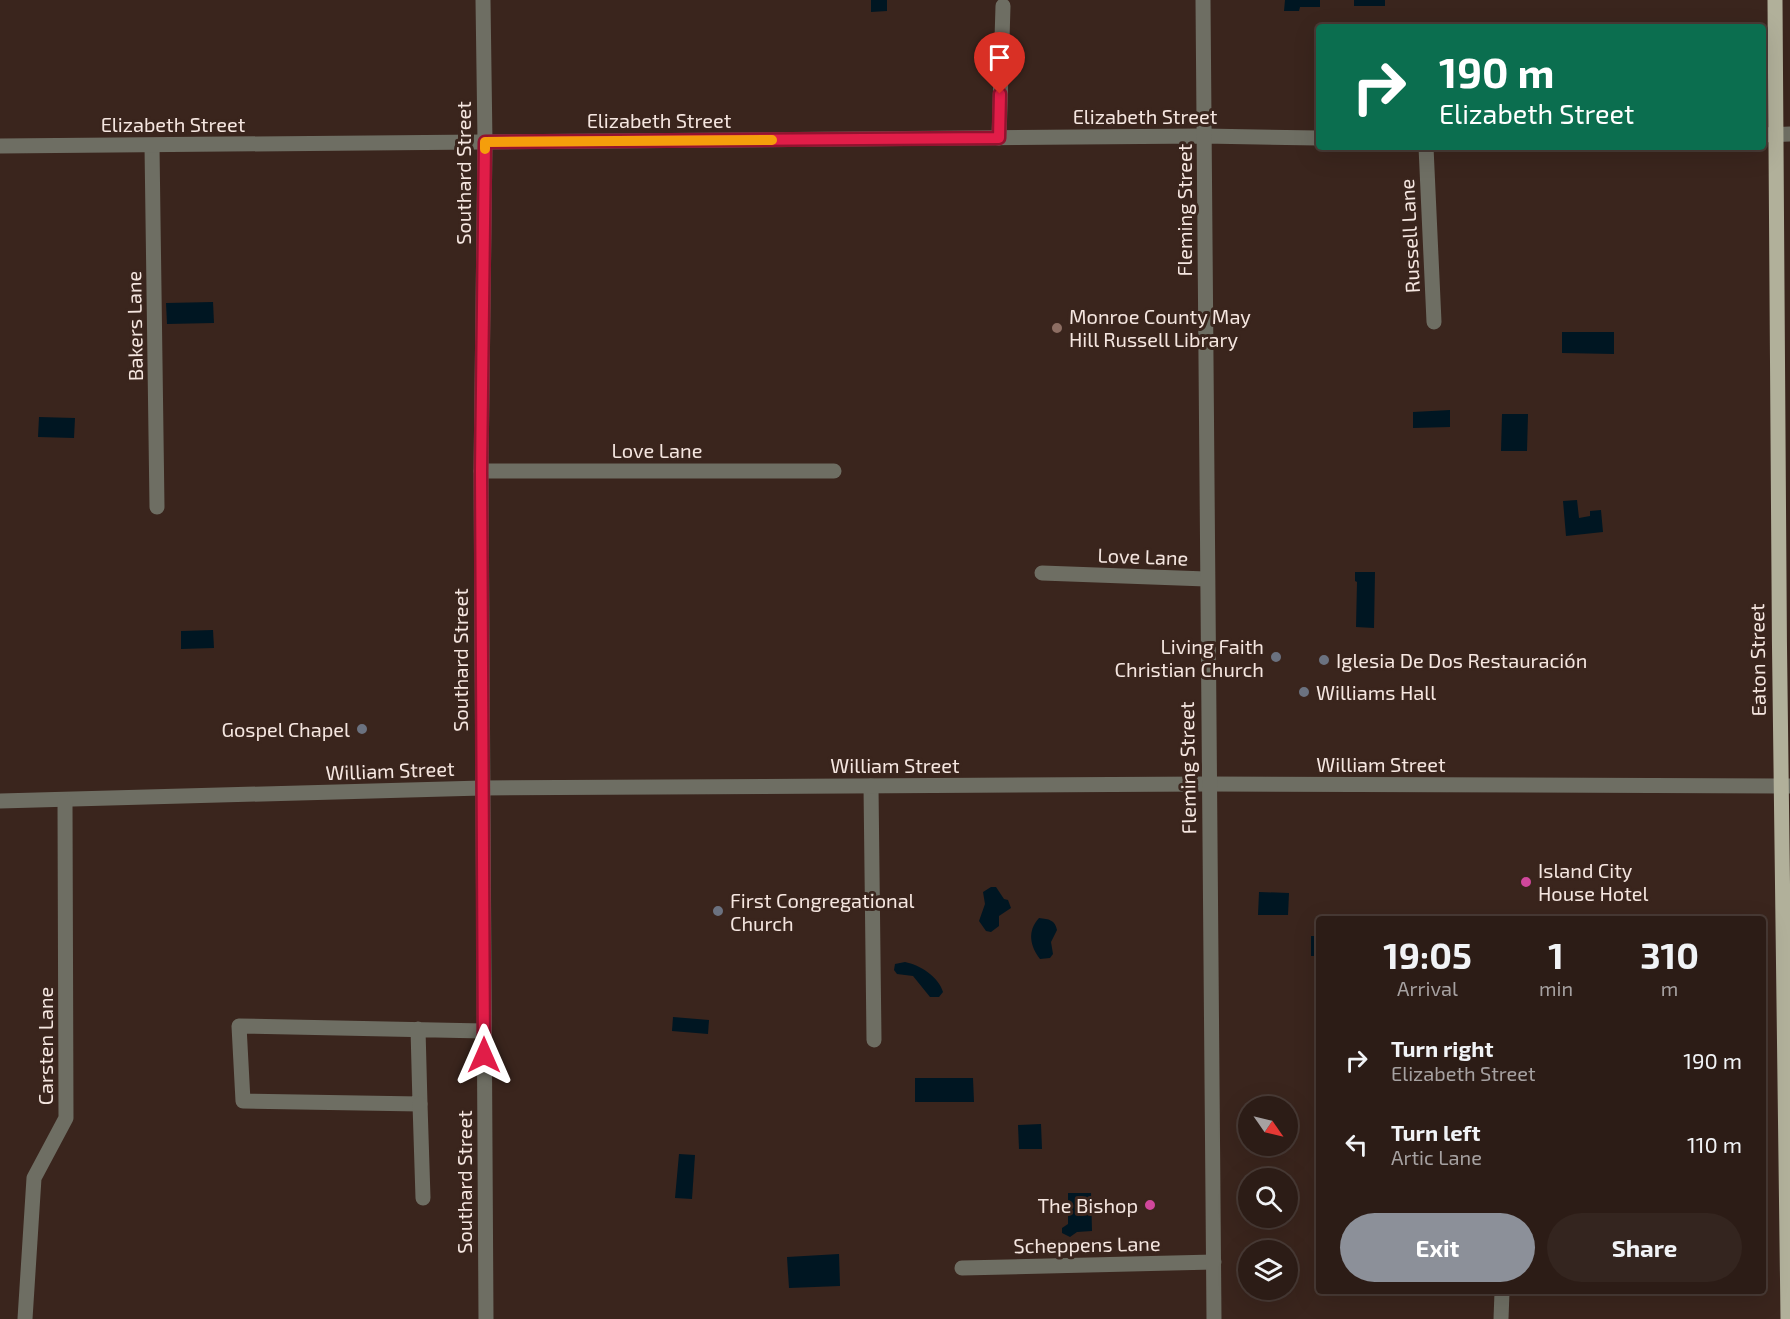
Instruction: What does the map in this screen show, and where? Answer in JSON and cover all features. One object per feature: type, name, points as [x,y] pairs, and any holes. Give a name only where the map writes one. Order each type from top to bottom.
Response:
[{"type":"main road","name":"Eaton Street","points":[[1775,0],[1783,459],[1788,1319]]},
{"type":"street","name":"Southard Street","points":[[483,0],[485,142],[481,471],[486,1319]]},
{"type":"street","name":"Fleming Street","points":[[1203,0],[1206,579],[1214,1319]]},
{"type":"street","points":[[999,138],[1003,6]]},
{"type":"street","name":"Elizabeth Street","points":[[0,146],[1204,136],[1316,138]]},
{"type":"street","name":"Bakers Lane","points":[[152,146],[157,507]]},
{"type":"street","name":"Russell Lane","points":[[1426,150],[1434,322]]},
{"type":"street","name":"Love Lane","points":[[481,471],[834,471]]},
{"type":"street","name":"Love Lane","points":[[1042,573],[1206,579]]},
{"type":"street","name":"William Street","points":[[0,801],[482,788],[1208,784],[1784,786]]},
{"type":"street","points":[[871,786],[874,1040]]},
{"type":"street","name":"Carsten Lane","points":[[25,1319],[34,1178],[66,1118],[65,801]]},
{"type":"street","points":[[420,1104],[243,1101],[239,1026],[484,1031]]},
{"type":"street","points":[[418,1029],[423,1198]]},
{"type":"street","name":"Scheppens Lane","points":[[962,1268],[1214,1262]]},
{"type":"street","points":[[1502,1294],[1502,1319]]},
{"type":"water","points":[[871,0],[887,0],[887,11],[871,12]]},
{"type":"water","points":[[1285,0],[1320,0],[1320,7],[1300,7],[1299,11],[1284,11]]},
{"type":"water","points":[[1354,0],[1385,0],[1385,6],[1354,6]]},
{"type":"water","points":[[213,302],[214,323],[167,324],[166,303]]},
{"type":"water","points":[[1562,332],[1614,332],[1614,354],[1562,353]]},
{"type":"water","points":[[1450,410],[1450,427],[1413,428],[1413,412]]},
{"type":"water","points":[[1502,414],[1528,414],[1527,451],[1501,451]]},
{"type":"water","points":[[39,417],[75,418],[74,438],[38,437]]},
{"type":"water","points":[[1577,500],[1579,518],[1590,516],[1590,511],[1601,510],[1603,532],[1566,536],[1563,501]]},
{"type":"water","points":[[1355,572],[1375,572],[1374,628],[1356,627],[1357,582]]},
{"type":"water","points":[[213,630],[214,648],[181,649],[181,631]]},
{"type":"water","points":[[996,887],[1004,899],[1008,900],[1011,908],[999,916],[999,926],[991,932],[986,931],[979,921],[985,904],[983,892]]},
{"type":"water","points":[[1259,892],[1289,893],[1288,915],[1258,915]]},
{"type":"water","points":[[1039,918],[1051,921],[1057,930],[1051,942],[1053,954],[1050,958],[1040,959],[1032,944],[1031,933]]},
{"type":"water","points":[[1311,936],[1316,936],[1316,956],[1311,956]]},
{"type":"water","points":[[905,962],[923,969],[937,981],[943,992],[939,997],[930,997],[913,976],[897,974],[894,970],[895,964]]},
{"type":"water","points":[[673,1017],[709,1020],[708,1034],[672,1031]]},
{"type":"water","points":[[915,1078],[973,1078],[974,1102],[915,1102]]},
{"type":"water","points":[[1041,1124],[1042,1149],[1019,1149],[1018,1125]]},
{"type":"water","points":[[679,1154],[695,1155],[692,1199],[675,1198]]},
{"type":"water","points":[[1068,1193],[1091,1193],[1092,1231],[1077,1232],[1070,1237],[1062,1233],[1062,1228],[1068,1224]]},
{"type":"water","points":[[839,1254],[840,1286],[789,1288],[787,1257]]},
{"type":"slow traffic","points":[[485,149],[485,142],[772,140]]},
{"type":"place","name":"Monroe County May Hill Russell Library","points":[[1057,328]]},
{"type":"place","name":"Living Faith Christian Church","points":[[1276,657]]},
{"type":"place","name":"Iglesia De Dos Restauración","points":[[1324,660]]},
{"type":"place","name":"Williams Hall","points":[[1304,692]]},
{"type":"place","name":"Gospel Chapel","points":[[362,729]]},
{"type":"place","name":"Island City House Hotel","points":[[1526,882]]},
{"type":"place","name":"First Congregational Church","points":[[718,911]]},
{"type":"place","name":"The Bishop","points":[[1150,1205]]},
{"type":"route","points":[[484,1055],[481,471],[485,142],[999,138],[1000,94]]}]
